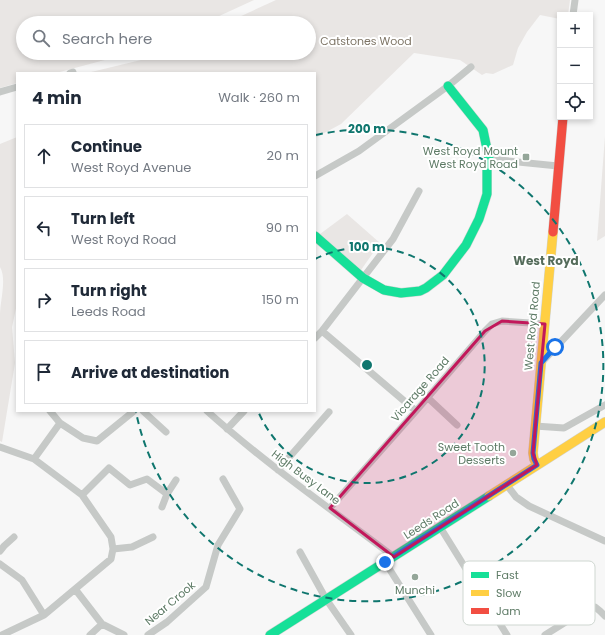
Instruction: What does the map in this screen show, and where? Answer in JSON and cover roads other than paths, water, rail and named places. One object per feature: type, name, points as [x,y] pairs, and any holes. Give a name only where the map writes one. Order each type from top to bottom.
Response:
[{"type":"street","points":[[573,12],[574,0]]},
{"type":"street","points":[[316,175],[359,151],[448,86],[471,67]]},
{"type":"street","points":[[316,237],[363,278],[384,290],[401,293],[420,291],[443,275],[466,245],[480,220],[487,194],[487,167],[489,159],[483,130],[448,86]]},
{"type":"street","points":[[0,92],[16,87]]},
{"type":"street","name":"West Royd Road","points":[[537,465],[533,453],[535,426],[563,120]]},
{"type":"street","points":[[489,159],[558,166]]},
{"type":"street","points":[[316,337],[393,239],[419,191]]},
{"type":"street","points":[[541,363],[605,295]]},
{"type":"street","name":"Vicarage Road","points":[[330,508],[492,324],[502,321],[545,324]]},
{"type":"street","points":[[322,331],[416,411]]},
{"type":"street","points":[[427,397],[457,425]]},
{"type":"street","points":[[535,426],[564,428],[605,405]]},
{"type":"street","points":[[51,412],[60,423],[82,438],[97,441],[133,412]]},
{"type":"street","points":[[144,412],[166,432]]},
{"type":"street","name":"High Busy Lane","points":[[208,412],[278,470],[394,557]]},
{"type":"street","points":[[227,428],[243,412]]},
{"type":"street","points":[[278,470],[329,412]]},
{"type":"street","name":"Leeds Road","points":[[271,635],[605,422]]},
{"type":"street","points":[[34,459],[60,423]]},
{"type":"street","points":[[0,447],[34,459],[82,496],[111,537],[113,550],[111,559],[44,615],[7,634]]},
{"type":"street","points":[[82,496],[109,468],[130,485],[147,479],[167,494]]},
{"type":"street","name":"Near Crook","points":[[148,635],[167,622],[206,587],[218,545],[240,509],[223,479]]},
{"type":"street","points":[[162,507],[167,494],[176,480]]},
{"type":"street","points":[[506,484],[516,497],[528,506],[605,541]]},
{"type":"street","points":[[440,527],[463,564]]},
{"type":"street","points":[[0,551],[14,537]]},
{"type":"street","points":[[113,550],[132,547],[153,537]]},
{"type":"street","points":[[300,552],[326,599],[351,635]]},
{"type":"street","points":[[385,562],[431,635]]},
{"type":"street","points":[[0,564],[22,580],[44,615]]},
{"type":"street","points":[[75,589],[102,624],[124,635]]},
{"type":"street","points":[[595,607],[605,616]]},
{"type":"street","points":[[90,635],[102,624]]},
{"type":"street","points":[[501,625],[507,635]]},
{"type":"street","points":[[545,635],[561,625]]},
{"type":"place","name":"West Royd Mount West Royd Road","points":[[526,157]]},
{"type":"place","name":"Sweet Tooth Desserts","points":[[513,453]]},
{"type":"place","name":"Munchi","points":[[415,577]]},
{"type":"district","name":"West Royd","points":[[546,261]]},
{"type":"park label","name":"Catstones Wood","points":[[366,41]]}]
